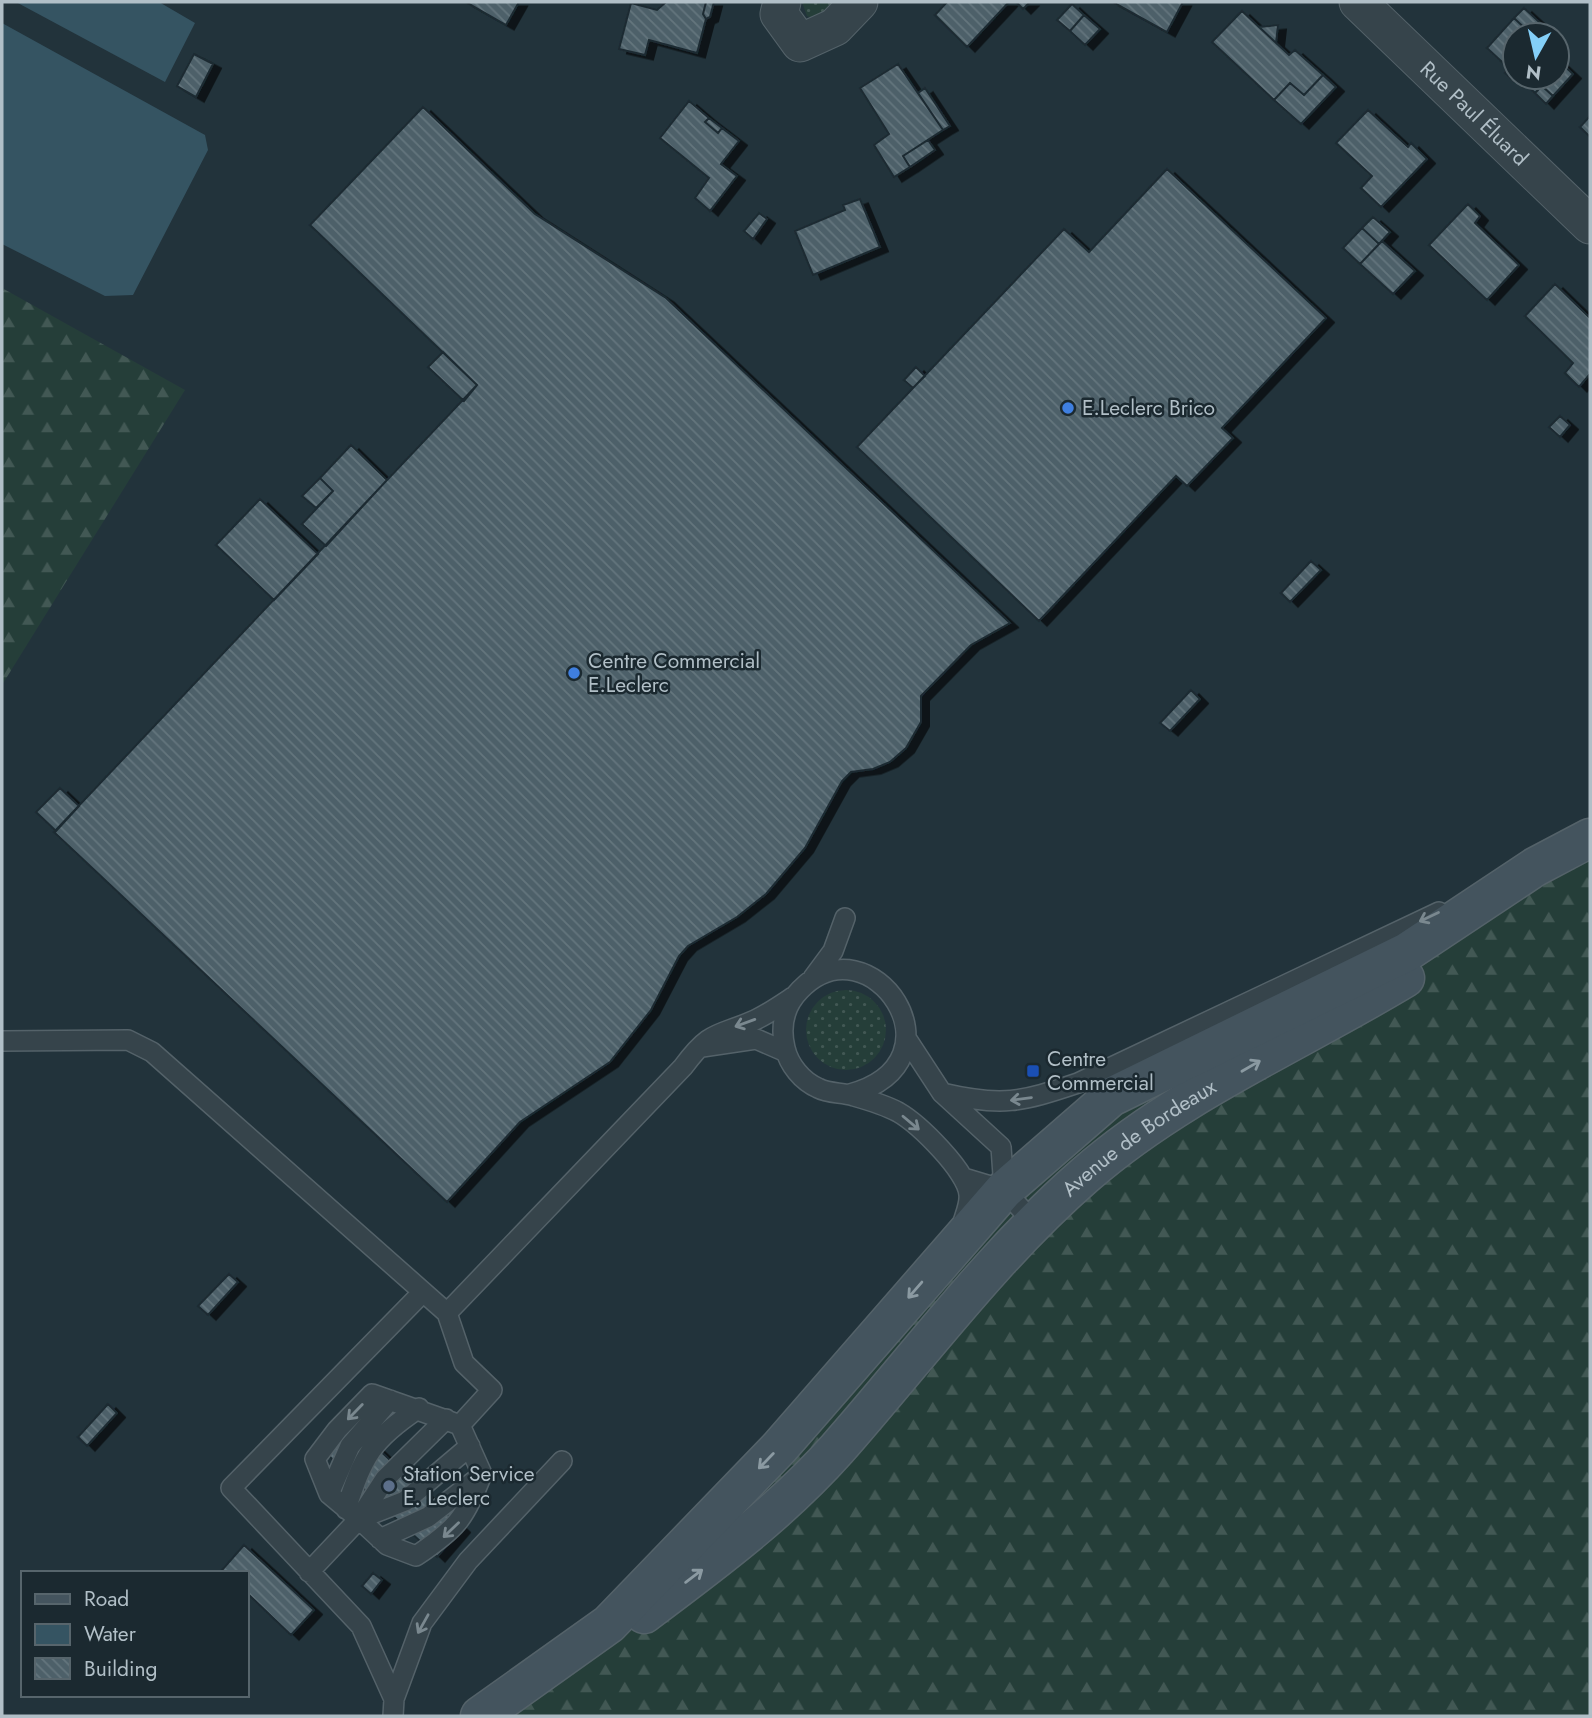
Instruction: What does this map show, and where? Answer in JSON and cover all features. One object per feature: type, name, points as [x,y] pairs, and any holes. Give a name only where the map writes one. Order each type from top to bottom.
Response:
[{"type":"main road","name":"Avenue de Bordeaux","points":[[500,1716],[535,1697],[726,1552],[835,1451],[1021,1234],[1028,1202],[1111,1097],[1407,952],[1535,867],[1590,839]]},
{"type":"main road","name":"Avenue de Bordeaux","points":[[1028,1202],[1134,1136],[1517,909],[1590,839]]},
{"type":"main road","points":[[480,1716],[609,1624],[779,1448],[959,1238],[1028,1202]]},
{"type":"street","points":[[782,2],[779,14],[800,43],[835,27],[859,2]]},
{"type":"street","name":"Rue Paul Éluard","points":[[1358,2],[1590,225]]},
{"type":"lane","points":[[942,1093],[976,1101],[1022,1101],[1078,1083],[1535,867]]},
{"type":"lane","points":[[447,1313],[683,1067],[698,1047],[716,1033],[755,1020],[793,997],[813,979],[833,951],[845,918],[843,939],[858,971]]},
{"type":"lane","points":[[813,979],[827,973],[858,971],[874,978],[894,996],[905,1020],[906,1038],[900,1059],[888,1076],[871,1088],[850,1094]]},
{"type":"lane","points":[[793,997],[783,1024],[786,1052],[793,1067],[817,1088],[850,1094],[899,1113],[930,1139],[964,1178],[969,1196],[959,1238]]},
{"type":"lane","points":[[906,1038],[942,1093],[1001,1147],[1028,1202]]},
{"type":"lane","points":[[698,1047],[756,1039],[786,1052]]},
{"type":"lane","points":[[2,1041],[128,1040],[152,1052],[447,1313],[464,1363],[492,1391],[385,1479],[353,1514],[309,1572]]},
{"type":"lane","points":[[964,1178],[1028,1202]]},
{"type":"lane","points":[[394,1707],[360,1626],[231,1488],[424,1292]]},
{"type":"lane","points":[[372,1394],[419,1408],[453,1422],[470,1446],[482,1474],[467,1514],[444,1537],[416,1556],[387,1545],[329,1494],[315,1460],[337,1430],[372,1394]]},
{"type":"lane","points":[[329,1494],[351,1446],[390,1400]]},
{"type":"lane","points":[[353,1514],[361,1464],[387,1429],[419,1408]]},
{"type":"lane","points":[[353,1514],[405,1501],[470,1446]]},
{"type":"lane","points":[[394,1707],[422,1623],[468,1561],[562,1461]]},
{"type":"lane","points":[[380,1539],[428,1517],[482,1474]]},
{"type":"green space","points":[[802,2],[840,2],[817,20],[807,16]]},
{"type":"green space","points":[[2,288],[185,390],[2,685]]},
{"type":"green space","points":[[1590,838],[1590,1716],[480,1716],[609,1624],[1111,1097]]},
{"type":"green space","points":[[846,990],[861,993],[874,1002],[883,1015],[886,1030],[883,1045],[874,1058],[861,1067],[846,1070],[831,1067],[818,1058],[809,1045],[806,1030],[809,1015],[818,1002],[831,993]]},
{"type":"water","points":[[16,2],[159,2],[195,23],[165,82]]},
{"type":"water","points":[[2,23],[205,135],[208,150],[133,295],[105,296],[2,244]]},
{"type":"building","points":[[466,2],[519,2],[506,25]]},
{"type":"building","points":[[666,2],[706,2],[703,14],[706,19],[697,53],[649,40],[645,55],[619,49],[631,3],[657,10]]},
{"type":"building","points":[[706,2],[714,2],[710,17],[706,19],[703,14]]},
{"type":"building","points":[[947,2],[1009,2],[967,47],[935,15]]},
{"type":"building","points":[[1016,2],[1030,2],[1023,9]]},
{"type":"building","points":[[1113,2],[1183,2],[1167,32]]},
{"type":"building","points":[[1072,4],[1084,15],[1070,31],[1057,20]]},
{"type":"building","points":[[1524,8],[1538,21],[1517,21],[1514,18]]},
{"type":"building","points":[[1242,11],[1289,55],[1295,50],[1323,75],[1304,95],[1290,83],[1274,100],[1212,42]]},
{"type":"building","points":[[1084,15],[1100,29],[1085,45],[1070,31]]},
{"type":"building","points":[[1278,25],[1276,43],[1259,27]]},
{"type":"building","points":[[1501,32],[1501,61],[1487,48]]},
{"type":"building","points":[[194,54],[213,64],[196,97],[177,86]]},
{"type":"building","points":[[898,64],[943,130],[903,156],[910,167],[894,177],[874,145],[889,134],[860,88]]},
{"type":"building","points":[[1323,75],[1336,87],[1301,124],[1274,100],[1290,83],[1304,95]]},
{"type":"building","points":[[925,88],[950,126],[943,130],[918,93]]},
{"type":"building","points":[[1548,91],[1553,96],[1546,104],[1535,93]]},
{"type":"building","points":[[689,101],[709,118],[705,122],[718,133],[722,128],[739,141],[721,164],[737,176],[710,211],[695,198],[709,178],[660,138]]},
{"type":"building","name":"Centre Commercial E.Leclerc","points":[[423,107],[535,214],[666,298],[1010,623],[971,645],[921,696],[921,722],[906,748],[890,762],[873,769],[851,772],[842,781],[805,848],[766,894],[737,917],[688,946],[679,956],[651,1010],[610,1062],[520,1122],[447,1202],[54,832],[477,385],[310,225]]},
{"type":"building","points":[[1368,110],[1408,147],[1411,143],[1427,159],[1381,207],[1361,188],[1372,176],[1336,143]]},
{"type":"building","points":[[1590,116],[1590,137],[1580,127]]},
{"type":"building","points":[[709,118],[722,128],[718,133],[705,122]]},
{"type":"building","points":[[928,140],[935,150],[910,167],[903,156]]},
{"type":"building","name":"E.Leclerc Brico","points":[[1167,169],[1326,318],[1222,428],[1233,438],[1187,486],[1176,476],[1039,621],[857,447],[1064,229],[1089,252]]},
{"type":"building","points":[[860,199],[880,247],[813,275],[795,231],[845,210],[843,205]]},
{"type":"building","points":[[1468,204],[1480,216],[1475,223],[1519,265],[1487,300],[1429,245]]},
{"type":"building","points":[[759,213],[767,219],[753,239],[744,231]]},
{"type":"building","points":[[1373,217],[1390,232],[1379,244],[1362,228]]},
{"type":"building","points":[[1362,228],[1379,244],[1360,264],[1343,248]]},
{"type":"building","points":[[1382,241],[1415,271],[1393,294],[1360,264]]},
{"type":"building","points":[[1555,284],[1590,318],[1590,374],[1579,387],[1565,373],[1573,363],[1525,316]]},
{"type":"building","points":[[443,352],[477,385],[464,401],[428,367]]},
{"type":"building","points":[[916,367],[925,376],[913,388],[904,380]]},
{"type":"building","points":[[1560,416],[1570,425],[1560,437],[1549,427]]},
{"type":"building","points":[[351,445],[387,480],[326,546],[302,524],[333,491],[320,478]]},
{"type":"building","points":[[320,478],[333,491],[316,508],[302,496]]},
{"type":"building","points":[[260,499],[318,554],[274,600],[216,545]]},
{"type":"building","points":[[1311,561],[1321,570],[1290,602],[1281,593]]},
{"type":"building","points":[[1191,690],[1200,699],[1170,731],[1160,723]]},
{"type":"building","points":[[60,788],[79,806],[56,831],[36,812]]},
{"type":"building","points":[[229,1274],[238,1282],[208,1315],[198,1306]]},
{"type":"building","points":[[108,1404],[117,1413],[87,1446],[78,1437]]},
{"type":"building","name":"Station Service E. Leclerc","points":[[340,1413],[462,1528],[437,1557],[315,1443]]},
{"type":"building","points":[[244,1545],[314,1610],[291,1635],[248,1594],[248,1571],[222,1570]]},
{"type":"building","points":[[373,1573],[382,1580],[371,1594],[362,1586]]},
{"type":"place","name":"E.Leclerc Brico","points":[[1068,408]]},
{"type":"place","name":"Centre Commercial E.Leclerc","points":[[574,673]]},
{"type":"place","name":"Centre Commercial","points":[[1033,1071]]},
{"type":"place","name":"Station Service E. Leclerc","points":[[389,1486]]}]
